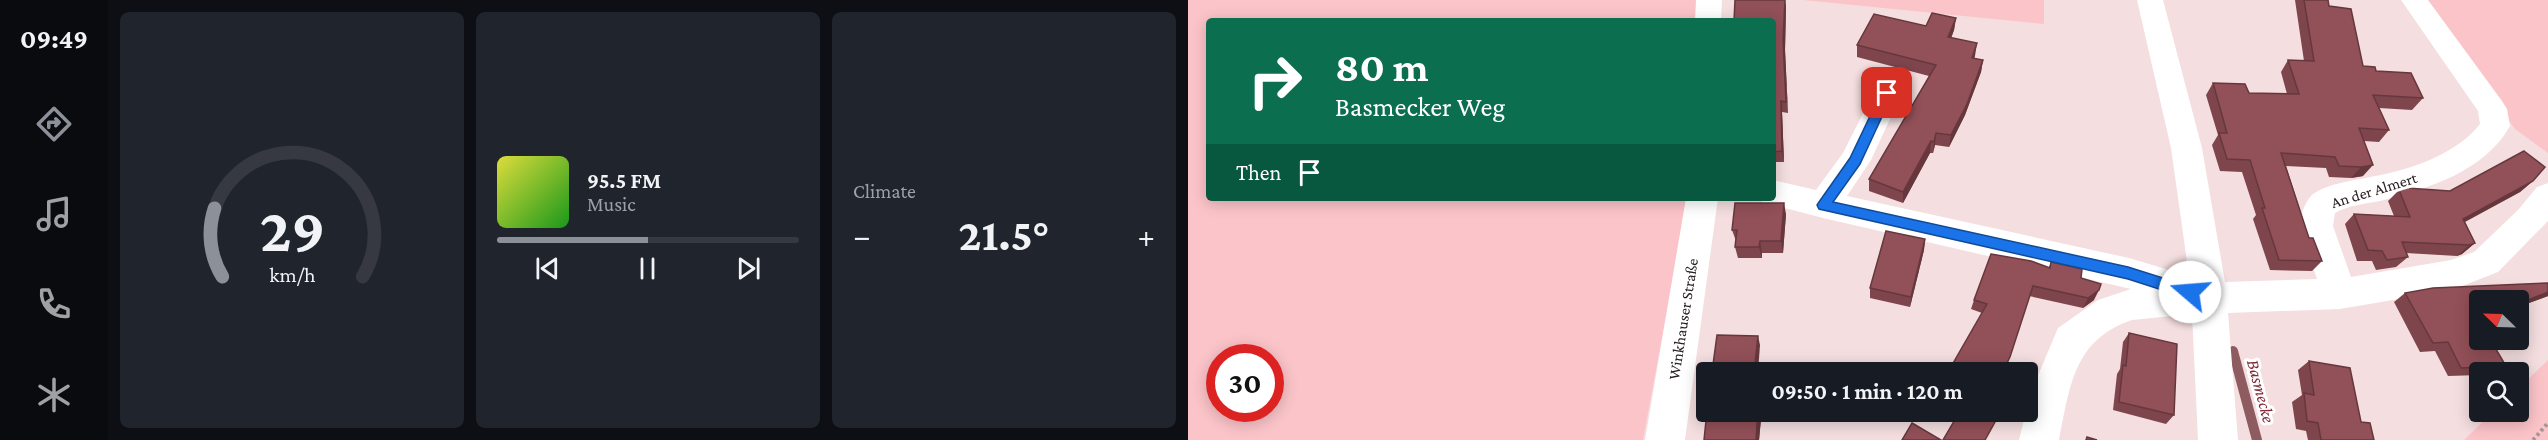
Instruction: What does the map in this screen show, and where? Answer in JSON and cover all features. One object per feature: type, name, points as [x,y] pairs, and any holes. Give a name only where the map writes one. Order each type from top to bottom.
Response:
[{"type":"street","points":[[1708,18],[1709,0]]},
{"type":"street","points":[[2150,0],[2162,40],[2195,195],[2209,298],[2218,440]]},
{"type":"street","name":"An der Almert","points":[[2340,294],[2316,226],[2321,207],[2327,202],[2344,196],[2385,188],[2429,173],[2481,145],[2495,126],[2492,109],[2414,0]]},
{"type":"street","points":[[1823,205],[1855,160],[1887,93]]},
{"type":"street","points":[[1776,194],[2128,273],[2209,298]]},
{"type":"street","points":[[2039,440],[2050,392],[2071,340],[2111,311],[2132,304],[2176,298],[2340,294],[2452,275],[2486,262],[2530,220],[2548,196]]},
{"type":"street","name":"Winkhauser Straße","points":[[1665,440],[1702,201]]},
{"type":"path","points":[[2533,440],[2548,423]]},
{"type":"shaded area","points":[[1188,0],[1696,0],[1696,18],[1206,18],[1206,201],[1687,201],[1643,440],[1188,440]]},
{"type":"shaded area","points":[[1803,0],[2044,0],[2044,24]]},
{"type":"shaded area","points":[[2423,0],[2548,0],[2548,153],[2515,129]]},
{"type":"shaded area","points":[[2548,360],[2548,440],[2464,440],[2483,422],[2529,422],[2529,378]]},
{"type":"building","points":[[1735,0],[1785,0],[1783,40],[1786,102],[1781,101],[1782,151],[1776,152],[1776,18],[1734,18]]},
{"type":"building","points":[[2304,0],[2328,0],[2329,6],[2351,9],[2363,66],[2375,67],[2376,71],[2411,73],[2423,98],[2373,95],[2389,130],[2359,128],[2373,165],[2339,166],[2335,157],[2281,153],[2309,238],[2313,238],[2322,261],[2279,260],[2262,208],[2265,208],[2250,160],[2227,159],[2219,133],[2227,133],[2213,83],[2245,84],[2249,93],[2299,94],[2288,60],[2314,61]]},
{"type":"building","points":[[1932,13],[1956,18],[1948,37],[1977,43],[1972,58],[1983,60],[1967,104],[1951,135],[1936,133],[1934,142],[1931,141],[1903,192],[1869,179],[1936,65],[1857,45],[1874,14],[1926,26]]},
{"type":"building","points":[[2524,151],[2545,167],[2533,181],[2463,219],[2475,243],[2469,245],[2402,242],[2408,257],[2387,260],[2382,251],[2368,250],[2354,214],[2410,217],[2399,190],[2407,188],[2450,191]]},
{"type":"building","points":[[1735,203],[1784,203],[1781,241],[1760,241],[1759,247],[1735,247],[1737,230],[1732,230]]},
{"type":"building","points":[[1886,231],[1925,239],[1911,297],[1870,288]]},
{"type":"building","points":[[1991,254],[2031,261],[2050,268],[2051,262],[2082,269],[2081,278],[2101,284],[2099,290],[2088,298],[2033,286],[2007,362],[1954,362],[1987,304],[1974,300]]},
{"type":"building","points":[[2548,283],[2548,292],[2529,300],[2529,290],[2469,290],[2469,350],[2497,350],[2504,362],[2469,362],[2469,368],[2461,368],[2448,342],[2433,343],[2405,293],[2433,288]]},
{"type":"building","points":[[2129,333],[2177,344],[2174,415],[2119,402]]},
{"type":"building","points":[[1717,335],[1758,336],[1755,362],[1713,362]]},
{"type":"building","points":[[2309,361],[2350,368],[2361,422],[2370,423],[2374,440],[2321,440],[2318,423],[2307,421],[2304,393],[2314,395]]},
{"type":"building","points":[[1706,422],[1757,422],[1756,440],[1704,440]]},
{"type":"building","points":[[1954,422],[1995,422],[1985,440],[1943,440]]},
{"type":"building","points":[[1912,423],[1941,440],[1902,440]]},
{"type":"waterway","name":"Basmecke","points":[[2233,351],[2257,440]]},
{"type":"route","points":[[1887,93],[1855,160],[1823,205],[2128,273],[2190,292]]}]
